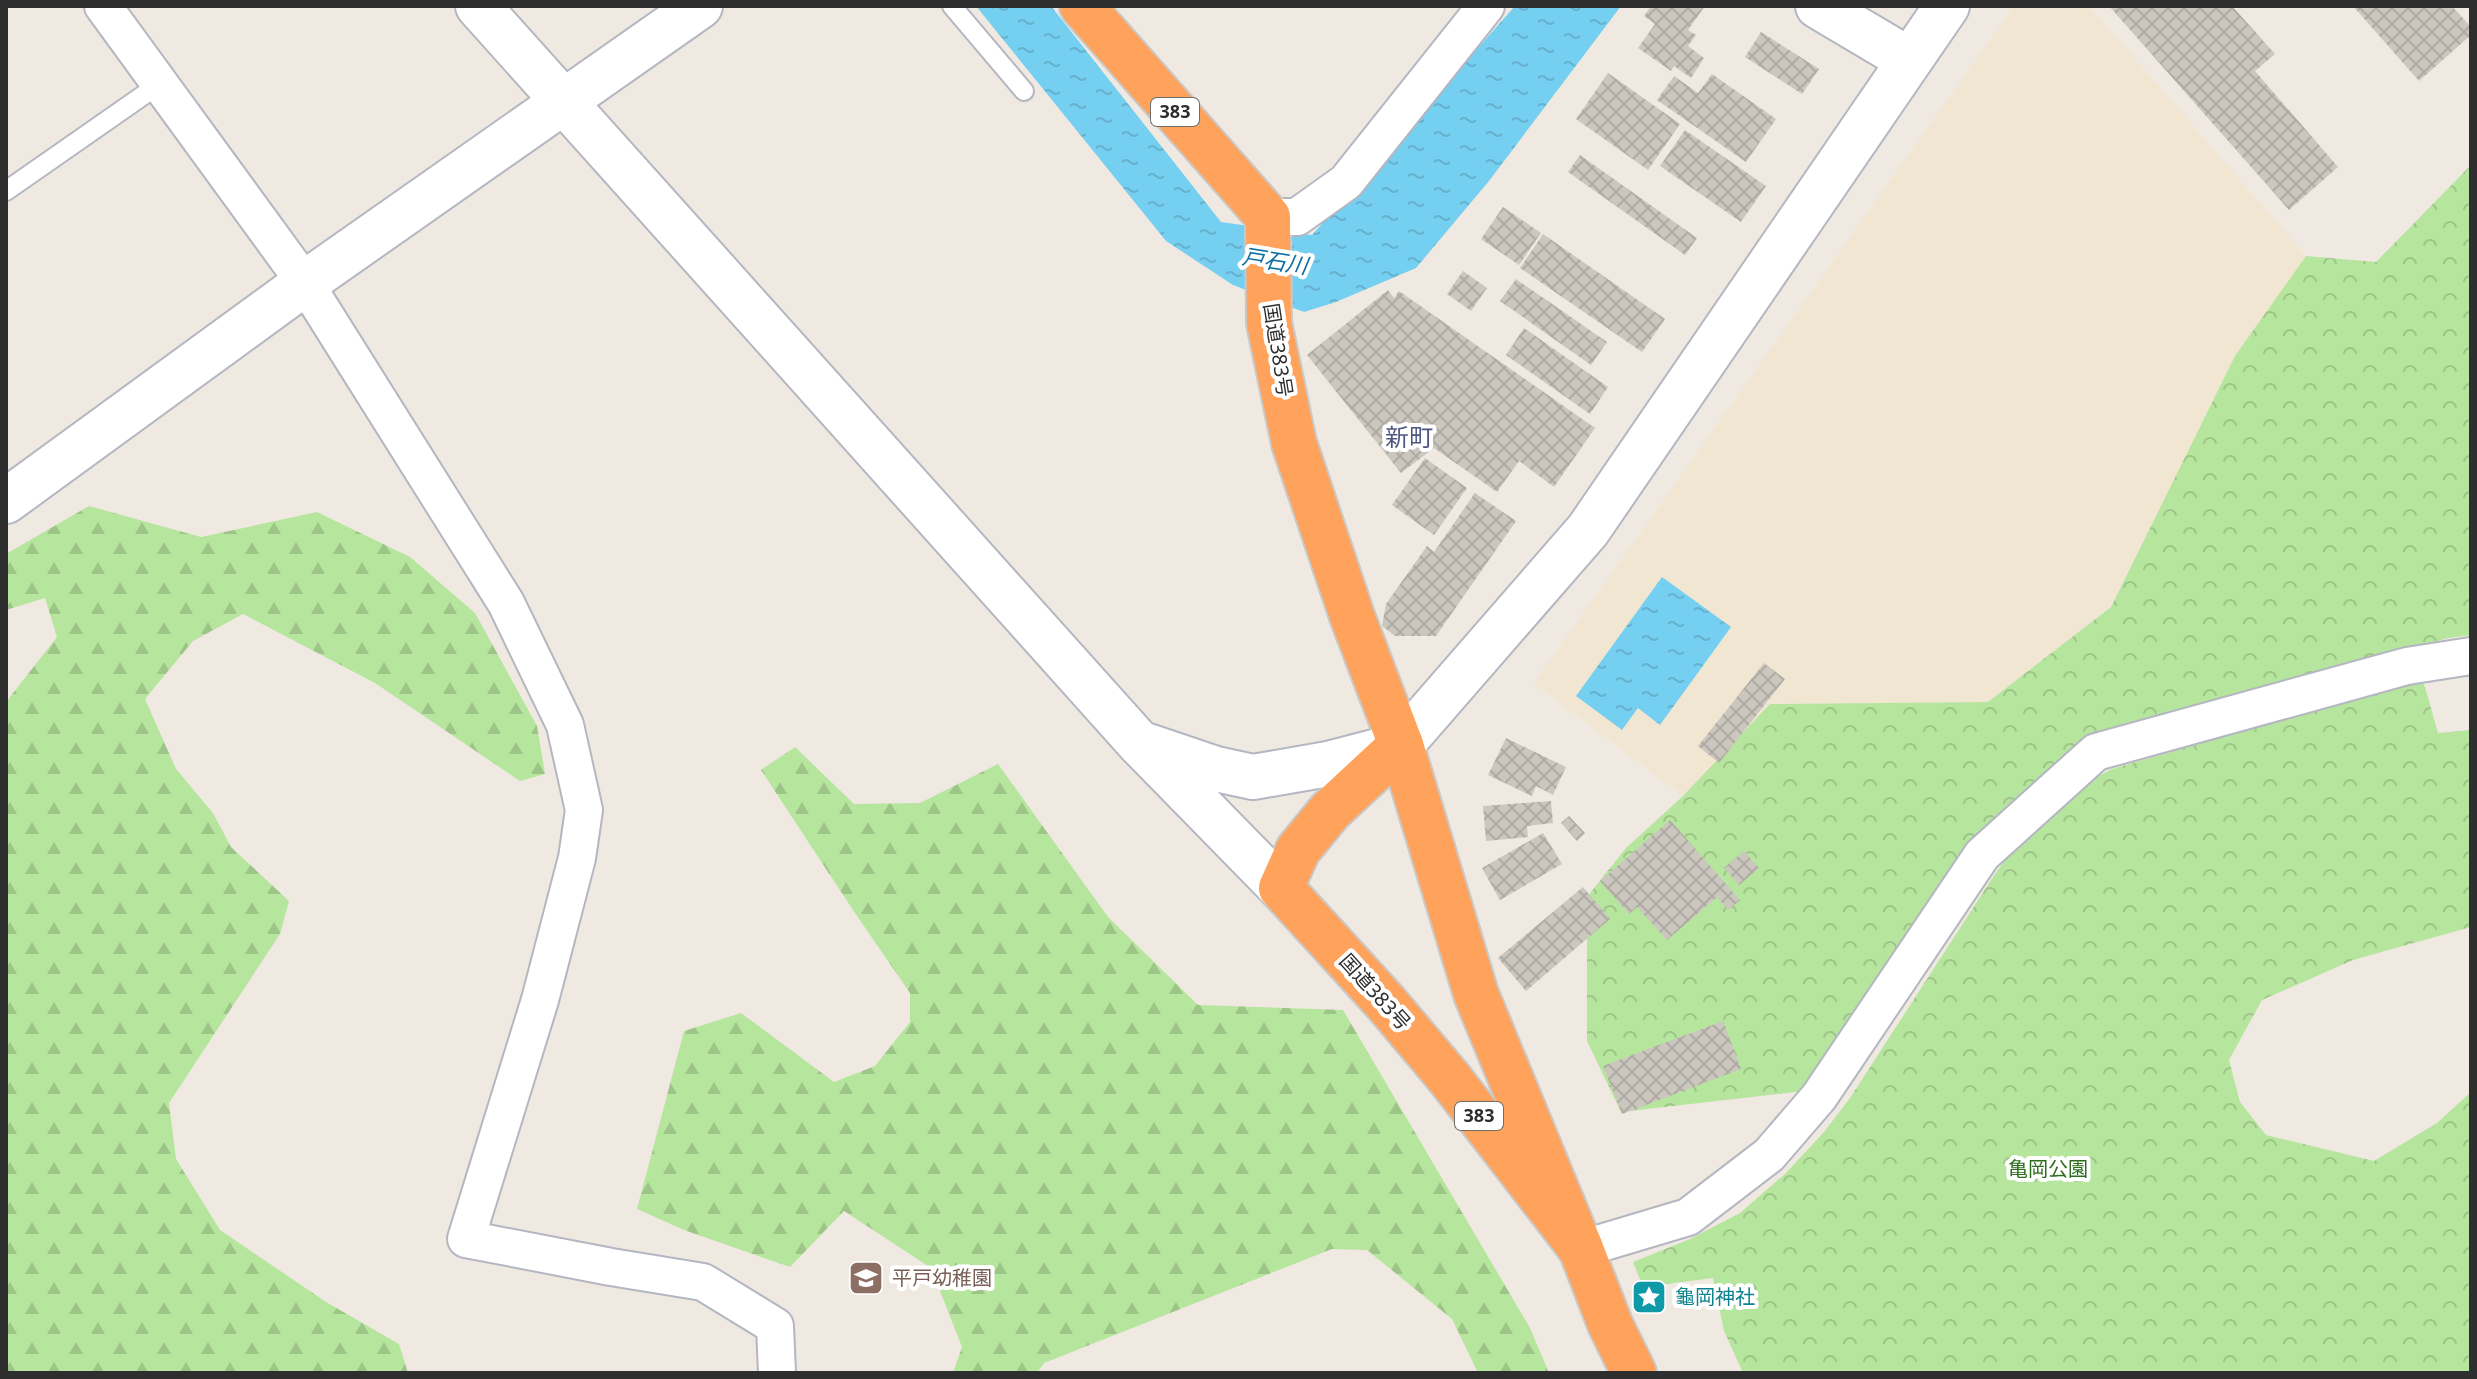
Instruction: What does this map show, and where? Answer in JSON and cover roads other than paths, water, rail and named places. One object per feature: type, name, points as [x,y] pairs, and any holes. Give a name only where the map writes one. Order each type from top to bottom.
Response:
[{"type":"highway","name":"383","points":[[1082,6],[1268,217]]},
{"type":"highway","name":"国道383号","points":[[1268,217],[1269,323],[1294,443],[1352,616],[1401,745],[1476,994],[1610,1324],[1634,1373]]},
{"type":"highway","points":[[1281,888],[1298,850],[1322,821],[1401,745]]},
{"type":"highway","name":"国道383号","points":[[1281,888],[1386,1003],[1450,1079],[1581,1249]]},
{"type":"street","points":[[103,6],[305,283],[506,603],[565,725],[584,810],[577,858],[553,956],[466,1239],[703,1282],[775,1326],[777,1373]]},
{"type":"street","points":[[478,6],[1139,743],[1281,888]]},
{"type":"street","points":[[6,501],[305,283],[700,6]]},
{"type":"street","points":[[1268,217],[1297,217],[1346,182],[1486,6]]},
{"type":"street","points":[[1818,6],[1909,60]]},
{"type":"street","points":[[1139,743],[1216,769],[1253,777],[1328,764],[1401,745],[1588,530],[1947,6]]},
{"type":"street","points":[[1581,1249],[1688,1217],[1769,1155],[1819,1097],[1982,855],[2096,752],[2407,666],[2471,656]]},
{"type":"lane","points":[[952,6],[1024,91]]},
{"type":"lane","points":[[6,191],[158,85]]},
{"type":"water","name":"戸石川","points":[[976,6],[1051,6],[1221,222],[1312,235],[1515,6],[1621,6],[1489,181],[1416,268],[1304,312],[1233,285],[1166,241]]},
{"type":"water","points":[[1662,577],[1731,627],[1660,725],[1638,708],[1622,730],[1576,696]]},
{"type":"place","name":"平戸幼稚園","points":[[866,1278]]},
{"type":"place","name":"龜岡神社","points":[[1649,1297]]},
{"type":"district","name":"新町","points":[[1409,438]]},
{"type":"park label","name":"亀岡公園","points":[[2048,1169]]}]
